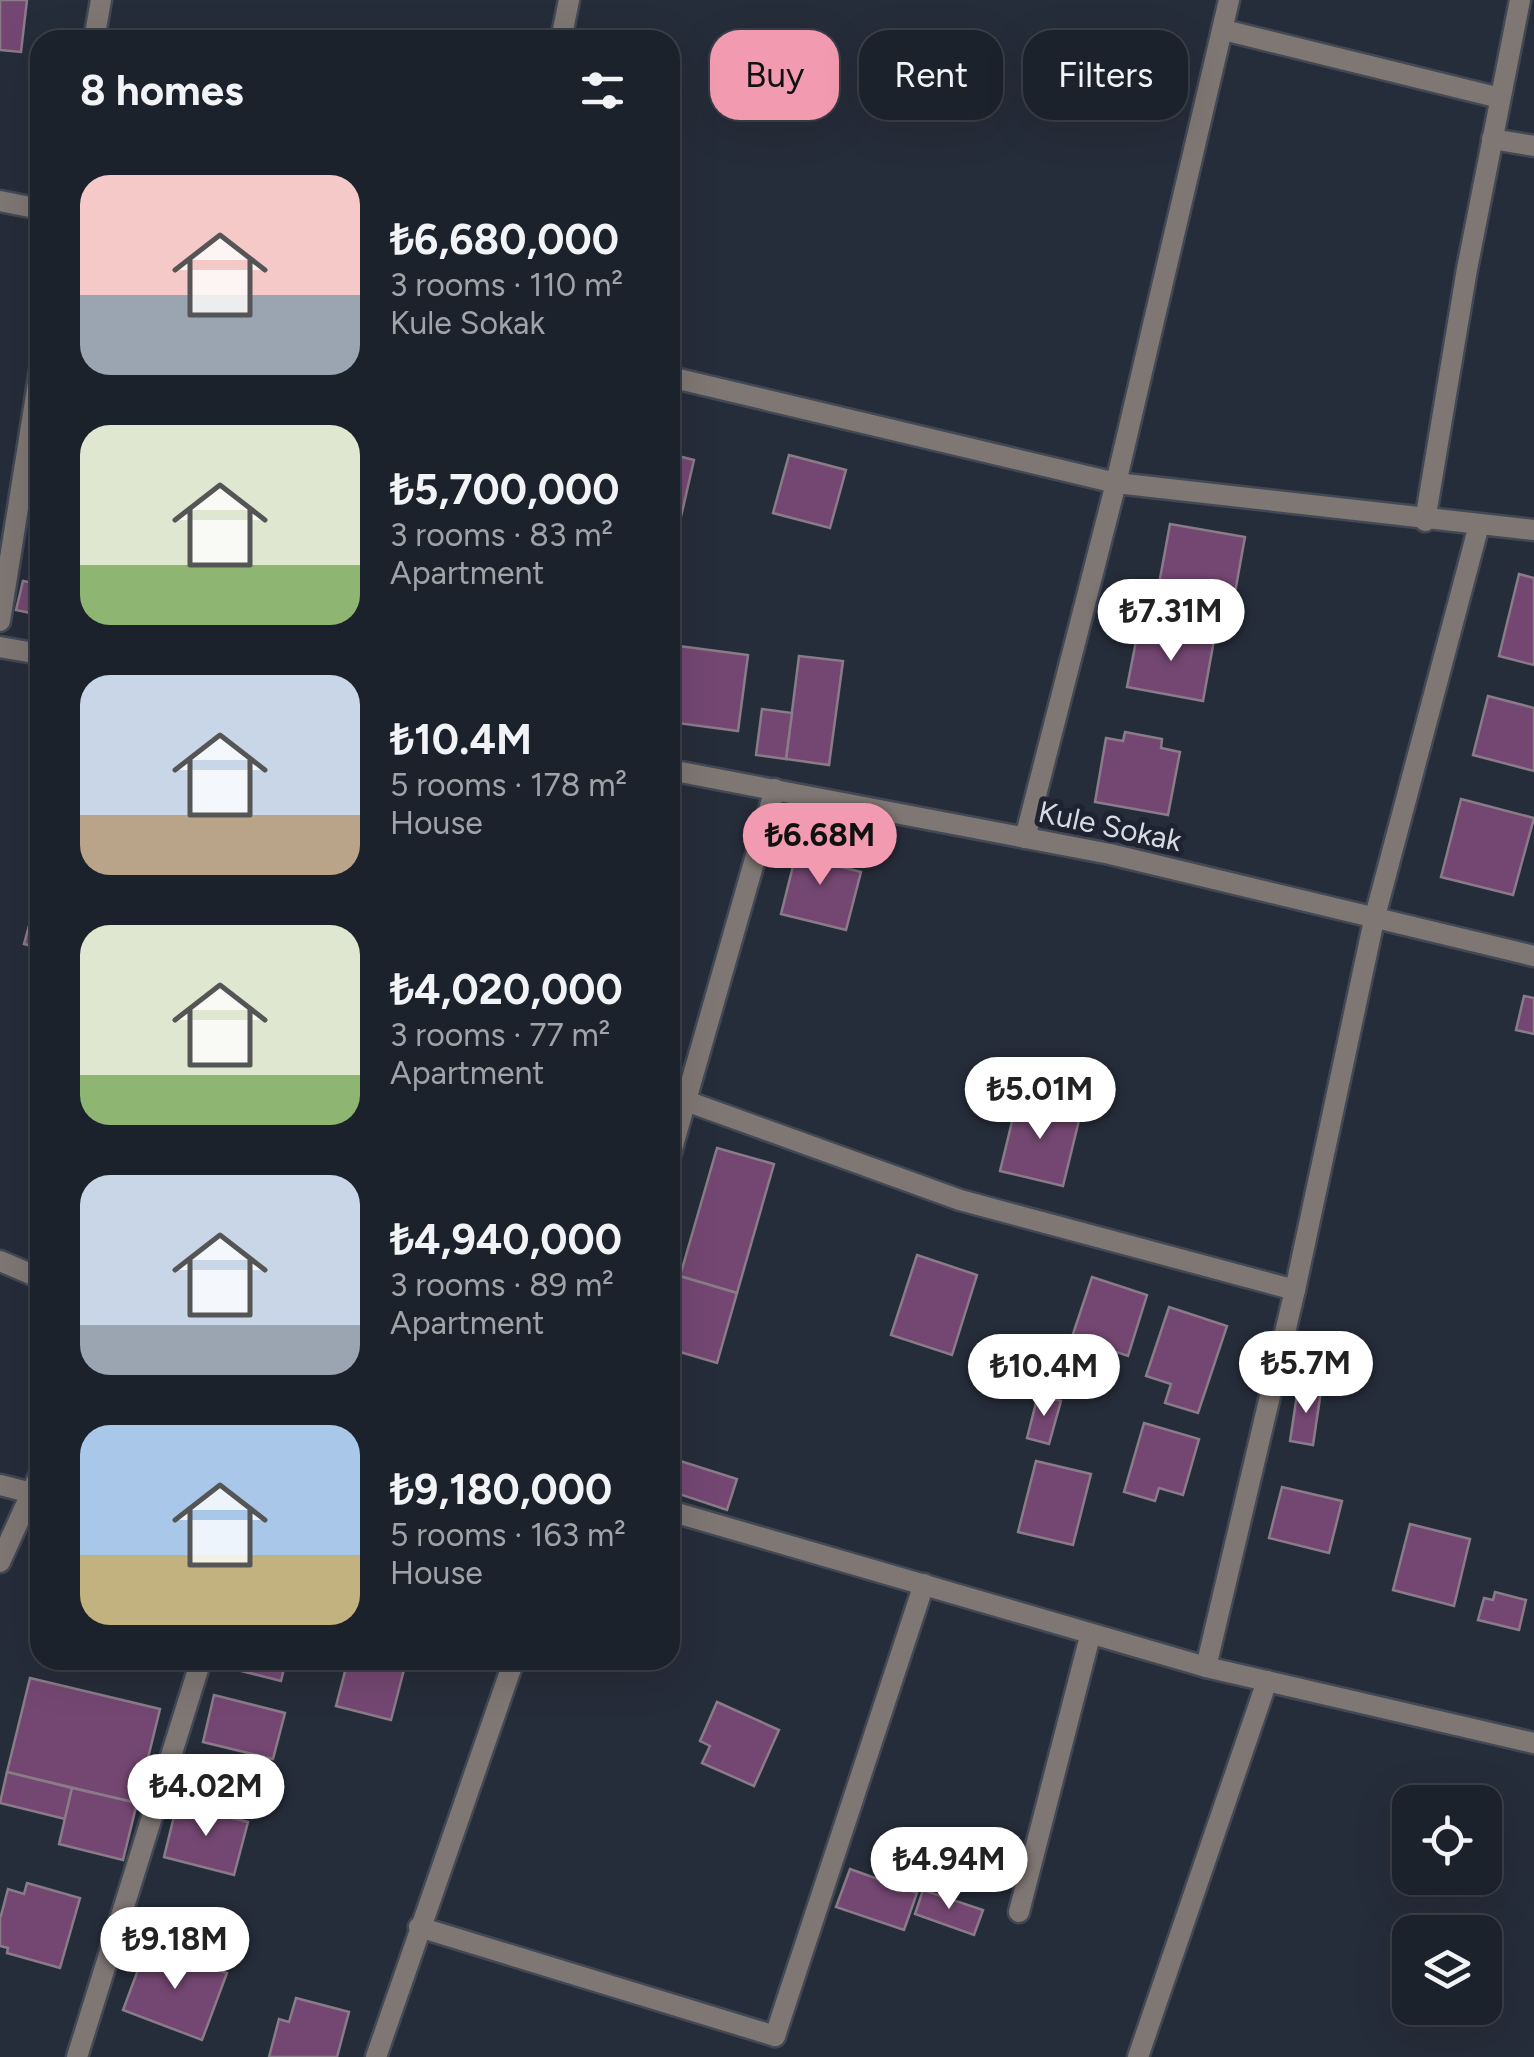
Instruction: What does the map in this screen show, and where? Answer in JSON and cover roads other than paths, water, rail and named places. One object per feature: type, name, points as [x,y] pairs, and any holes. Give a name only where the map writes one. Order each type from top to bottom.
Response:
[{"type":"street","points":[[96,30],[101,0]]},
{"type":"street","points":[[563,30],[569,0]]},
{"type":"street","points":[[1025,838],[1116,483],[1229,0]]},
{"type":"street","points":[[1426,522],[1492,138],[1520,0]]},
{"type":"street","points":[[1224,30],[1500,98]]},
{"type":"street","points":[[1492,138],[1534,146]]},
{"type":"street","points":[[0,201],[30,207]]},
{"type":"street","points":[[680,379],[1116,483],[1426,522],[1534,530]]},
{"type":"street","points":[[0,620],[30,432]]},
{"type":"street","points":[[1206,1667],[1295,1290],[1374,920],[1479,525]]},
{"type":"street","points":[[0,647],[30,652]]},
{"type":"street","name":"Kule Sokak","points":[[680,772],[1110,854],[1534,956]]},
{"type":"street","points":[[680,1122],[774,790]]},
{"type":"street","points":[[686,1101],[960,1200],[1295,1290]]},
{"type":"street","points":[[0,1261],[30,1274]]},
{"type":"street","points":[[0,1485],[30,1484]]},
{"type":"street","points":[[0,1562],[30,1497]]},
{"type":"street","points":[[680,1514],[1090,1636],[1534,1743]]},
{"type":"street","points":[[419,1927],[776,2036],[924,1584]]},
{"type":"street","points":[[1019,1912],[1090,1636]]},
{"type":"street","points":[[77,2057],[198,1670]]},
{"type":"street","points":[[376,2057],[510,1670]]},
{"type":"street","points":[[1138,2057],[1267,1681]]}]
